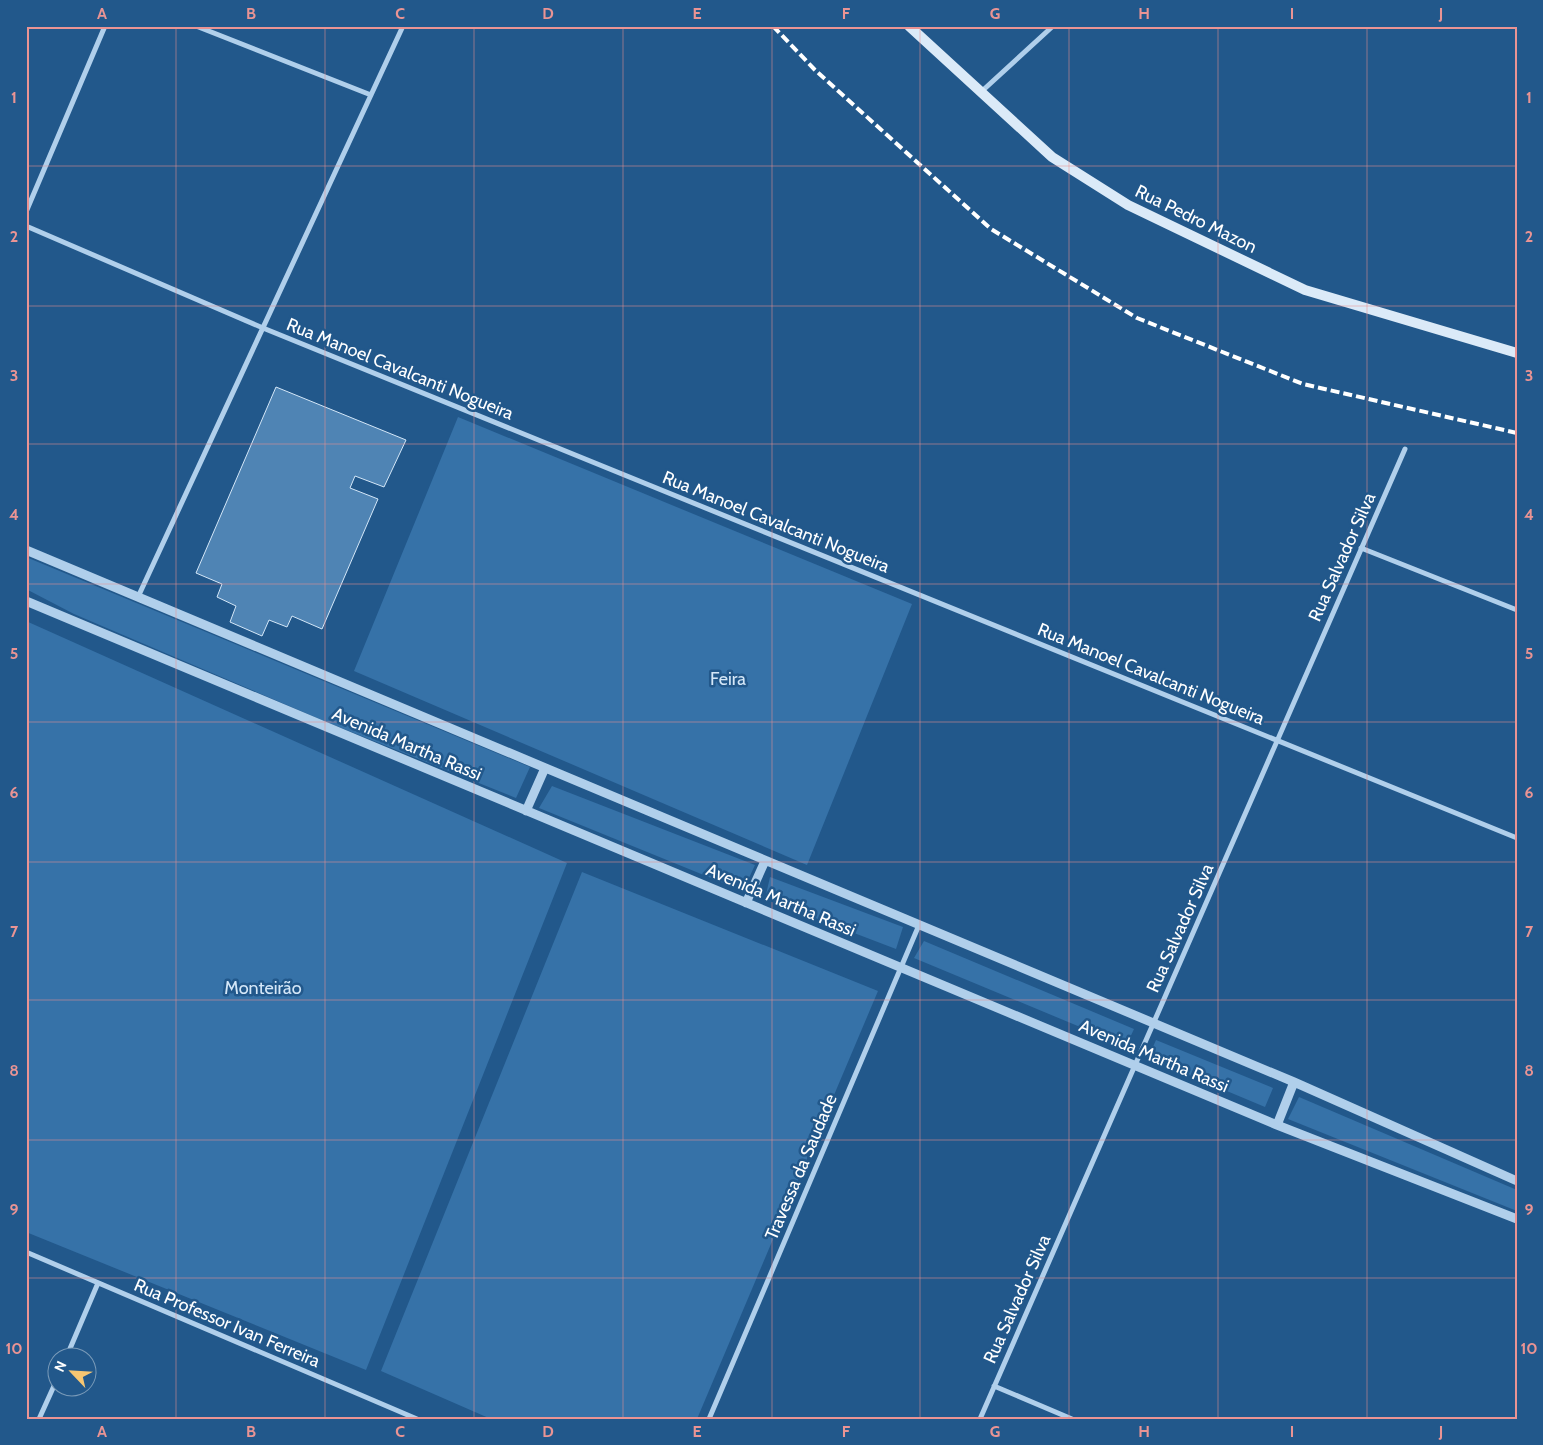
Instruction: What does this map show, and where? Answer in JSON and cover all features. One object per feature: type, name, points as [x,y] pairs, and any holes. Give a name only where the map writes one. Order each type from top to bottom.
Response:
[{"type":"main road","name":"Rua Pedro Mazon","points":[[909,26],[1052,157],[1128,205],[1305,290],[1517,353]]},
{"type":"street","points":[[26,212],[105,26]]},
{"type":"street","points":[[196,26],[372,95]]},
{"type":"street","points":[[138,598],[403,26]]},
{"type":"street","points":[[980,93],[1053,26]]},
{"type":"street","name":"Rua Manoel Cavalcanti Nogueira","points":[[26,226],[263,328],[1517,838]]},
{"type":"street","name":"Rua Salvador Silva","points":[[980,1419],[1405,449]]},
{"type":"street","points":[[1361,548],[1517,610]]},
{"type":"street","name":"Avenida Martha Rassi","points":[[26,550],[1294,1082],[1517,1181]]},
{"type":"street","name":"Avenida Martha Rassi","points":[[30,603],[1277,1125],[1517,1219]]},
{"type":"street","points":[[526,811],[544,768]]},
{"type":"street","points":[[746,903],[765,861]]},
{"type":"street","name":"Travessa da Saudade","points":[[709,1419],[919,925]]},
{"type":"street","points":[[1277,1125],[1294,1082]]},
{"type":"street","name":"Rua Professor Ivan Ferreira","points":[[26,1252],[417,1419]]},
{"type":"street","points":[[70,1348],[98,1283]]},
{"type":"street","points":[[994,1386],[1072,1419]]},
{"type":"street","points":[[39,1419],[48,1398]]},
{"type":"green space","name":"Feira","points":[[458,417],[912,604],[807,865],[354,671]]},
{"type":"green space","points":[[26,557],[530,767],[516,798],[329,723],[74,614],[26,589]]},
{"type":"green space","name":"Monteirão","points":[[26,621],[567,863],[366,1370],[26,1232]]},
{"type":"green space","points":[[552,786],[755,865],[743,891],[539,808]]},
{"type":"green space","points":[[582,872],[878,991],[697,1419],[491,1419],[381,1371]]},
{"type":"green space","points":[[770,877],[903,927],[896,949],[765,899]]},
{"type":"green space","points":[[924,941],[1134,1029],[1126,1046],[914,958]]},
{"type":"green space","points":[[1156,1040],[1273,1088],[1265,1107],[1148,1058]]},
{"type":"green space","points":[[1299,1097],[1517,1190],[1517,1211],[1288,1119]]},
{"type":"building","points":[[276,387],[406,440],[384,487],[355,476],[350,488],[378,499],[322,629],[292,616],[287,627],[269,620],[262,636],[230,622],[236,606],[217,597],[222,584],[196,573]]},
{"type":"railway","points":[[773,26],[815,70],[991,229],[1137,318],[1303,384],[1517,433]]}]
